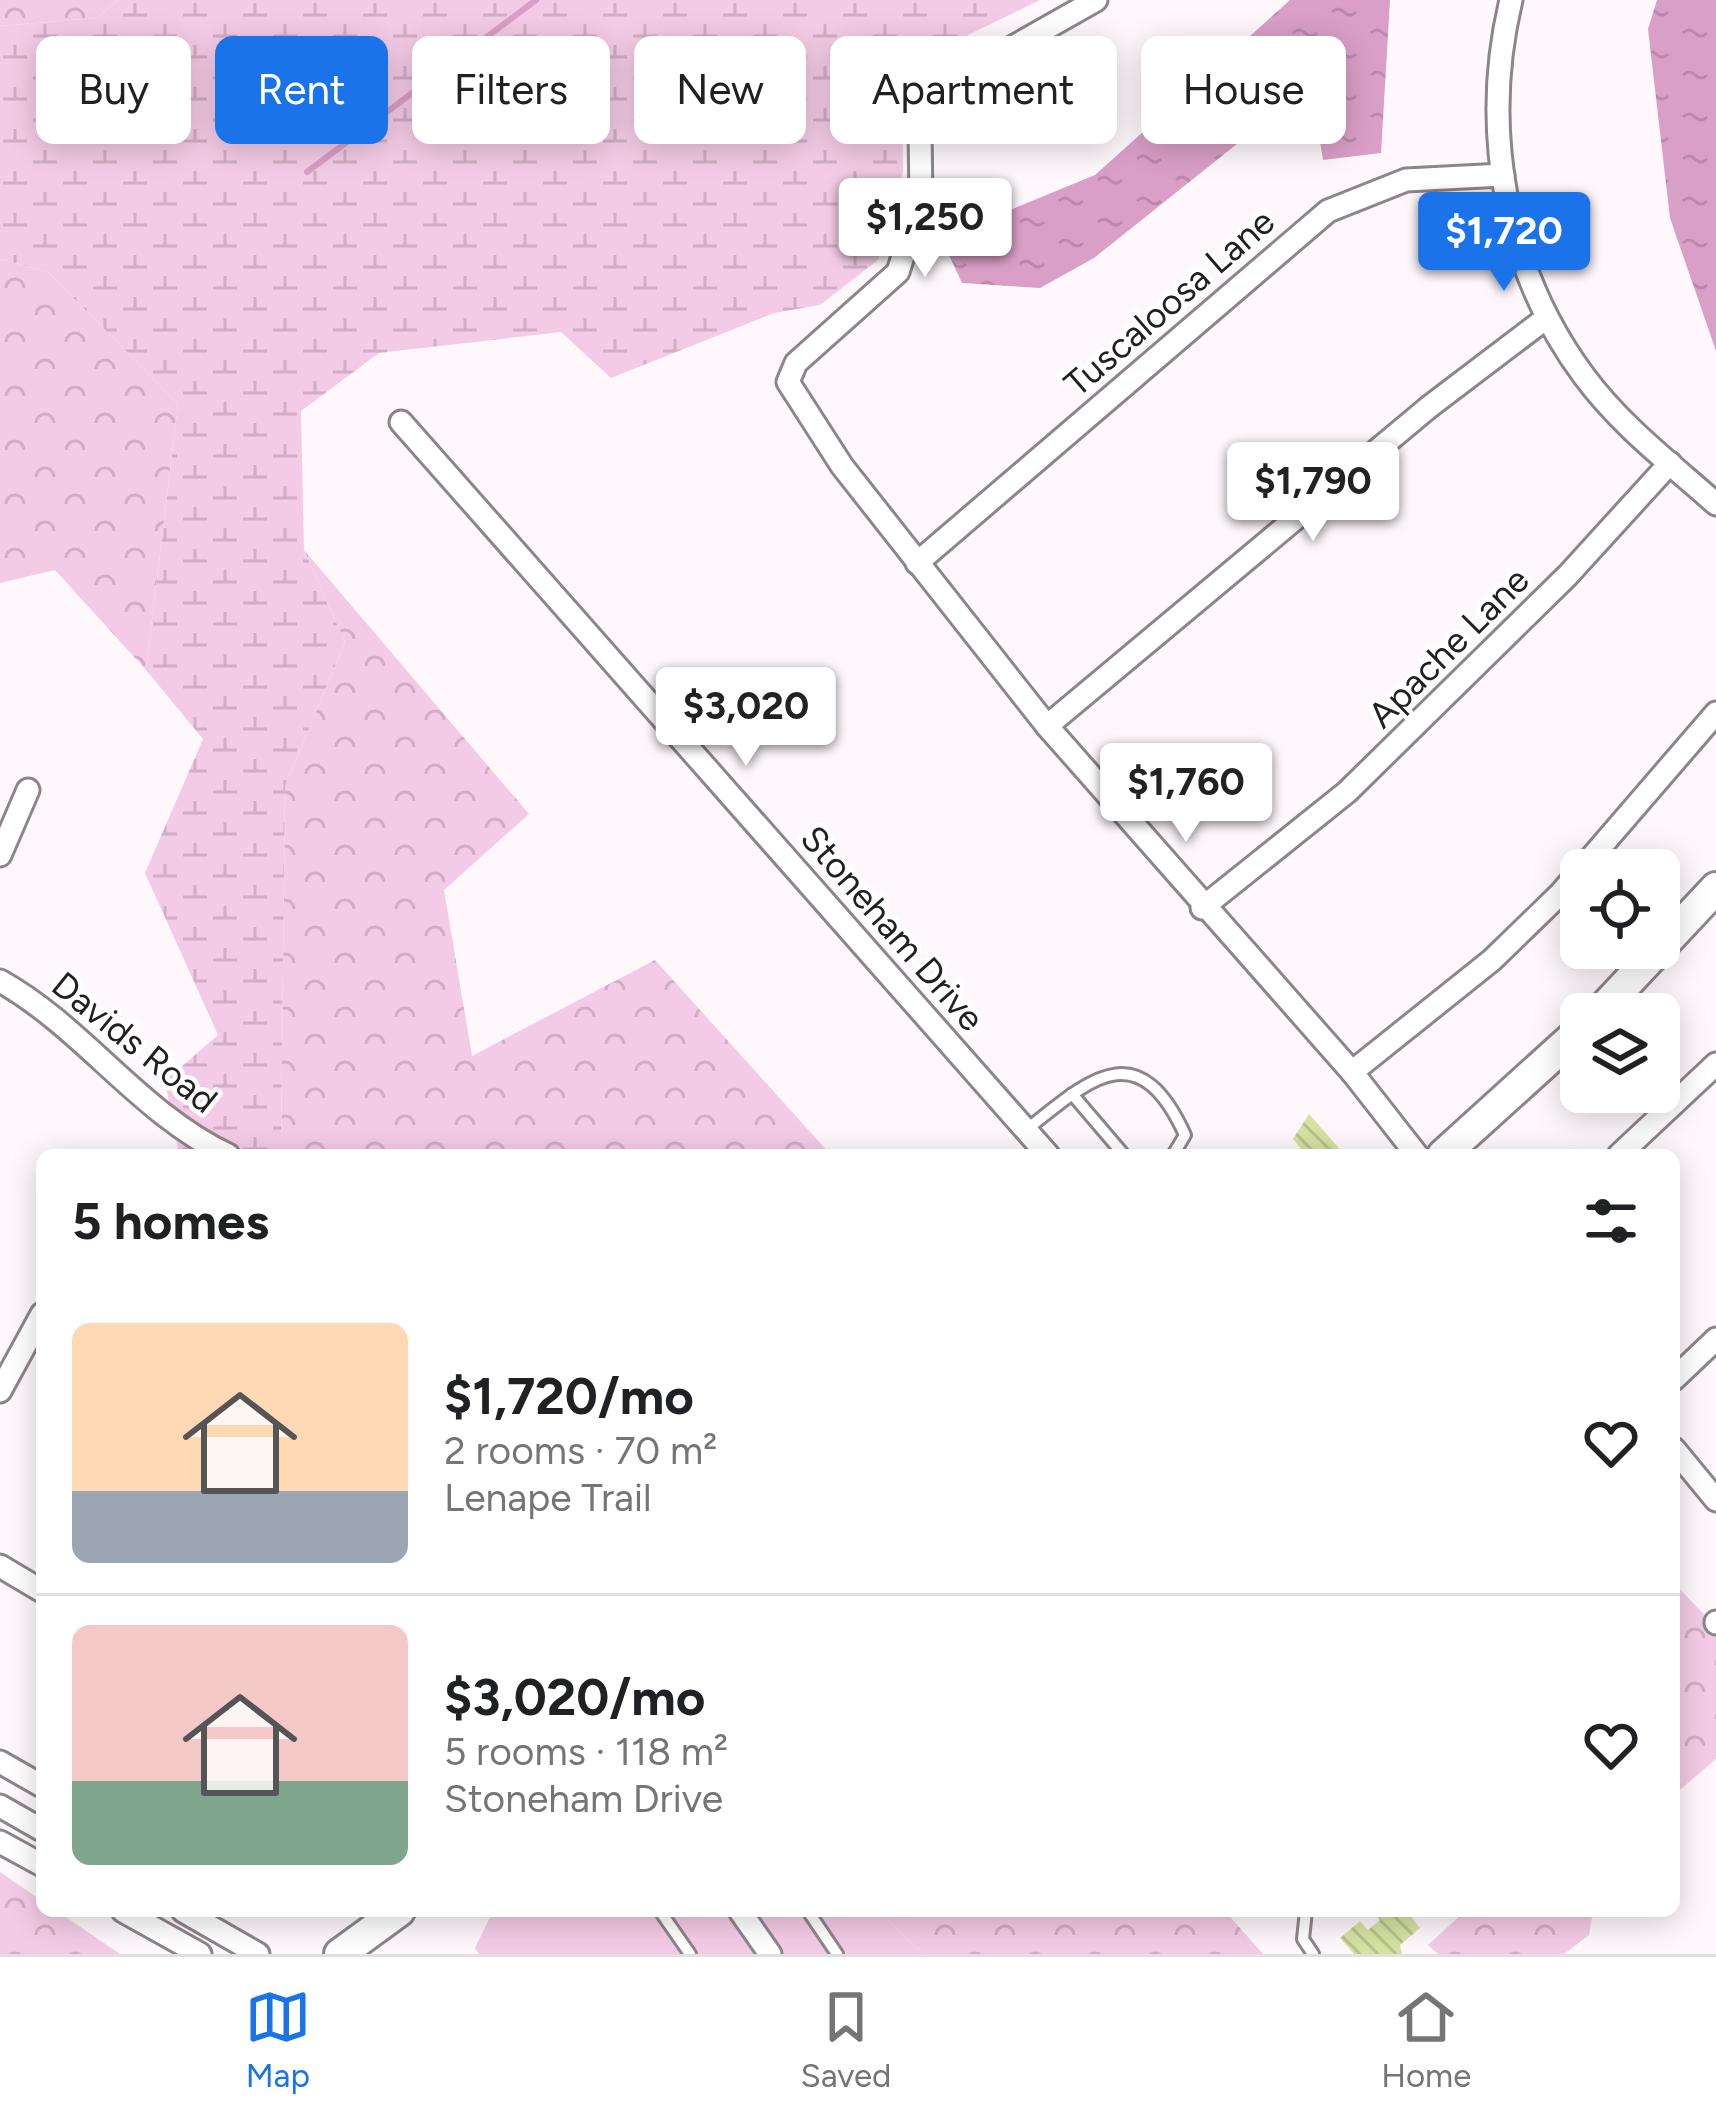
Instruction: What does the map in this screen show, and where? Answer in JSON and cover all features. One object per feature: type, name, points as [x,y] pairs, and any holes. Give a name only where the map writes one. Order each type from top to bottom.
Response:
[{"type":"main road","points":[[1618,993],[1716,888]]},
{"type":"main road","points":[[1450,1149],[1560,1049]]},
{"type":"main road","points":[[340,1954],[391,1917]]},
{"type":"street","points":[[1096,0],[946,85],[920,131],[921,199],[898,272],[796,363],[788,382],[829,447],[1047,726],[1202,908],[1352,1072],[1412,1149]]},
{"type":"street","points":[[1511,0],[1503,34],[1498,121],[1503,175],[1525,270],[1545,319],[1598,393],[1716,504]]},
{"type":"street","name":"Tuscaloosa Lane","points":[[917,563],[1328,211],[1406,180],[1503,175]]},
{"type":"street","points":[[1047,726],[1429,407],[1545,319]]},
{"type":"street","name":"Stoneham Drive","points":[[401,422],[1043,1149]]},
{"type":"street","name":"Apache Lane","points":[[1202,908],[1347,793],[1568,575],[1670,463]]},
{"type":"street","points":[[1352,1072],[1492,960],[1560,894],[1716,713]]},
{"type":"street","points":[[0,855],[28,790]]},
{"type":"street","name":"Davids Road","points":[[0,981],[67,1028],[146,1102],[219,1149]]},
{"type":"street","points":[[1625,1149],[1716,1064]]},
{"type":"street","points":[[0,1391],[36,1326]]},
{"type":"street","points":[[1680,1373],[1716,1339]]},
{"type":"street","points":[[1680,1456],[1716,1500]]},
{"type":"street","points":[[0,1566],[36,1587]]},
{"type":"street","points":[[0,1762],[36,1783]]},
{"type":"street","points":[[0,1806],[36,1827]]},
{"type":"street","points":[[0,1842],[36,1862]]},
{"type":"street","points":[[134,1917],[200,1954]]},
{"type":"street","points":[[193,1917],[258,1954]]},
{"type":"street","points":[[744,1917],[770,1954]]},
{"type":"lane","points":[[1026,1130],[1092,1078],[1122,1072],[1147,1084],[1174,1113],[1185,1135],[1176,1149]]},
{"type":"lane","points":[[1072,1094],[1119,1149]]},
{"type":"lane","points":[[664,1917],[690,1954]]},
{"type":"lane","points":[[812,1917],[837,1954]]},
{"type":"lane","points":[[1305,1917],[1303,1939],[1312,1954]]},
{"type":"green space","points":[[0,0],[118,0],[97,18],[0,26]]},
{"type":"green space","points":[[118,0],[1040,0],[966,36],[830,36],[830,144],[903,144],[903,172],[878,260],[820,305],[774,313],[611,378],[561,332],[379,353],[301,411],[304,550],[345,642],[285,786],[281,1149],[178,1149],[165,1081],[218,1035],[145,873],[203,739],[146,670],[178,404],[48,272],[0,259],[0,26],[97,18]]},
{"type":"green space","points":[[0,259],[48,272],[178,404],[146,670],[55,570],[0,583]]},
{"type":"green space","points":[[304,550],[529,814],[444,890],[472,1056],[655,960],[826,1149],[281,1149],[285,786],[345,642]]},
{"type":"green space","points":[[1680,1589],[1716,1627],[1716,1759],[1680,1790]]},
{"type":"green space","points":[[0,1872],[36,1897],[36,1917],[66,1917],[120,1954],[0,1954]]},
{"type":"green space","points":[[490,1917],[884,1917],[924,1954],[479,1954],[475,1948]]},
{"type":"green space","points":[[884,1917],[1230,1917],[1263,1954],[924,1954]]},
{"type":"green space","points":[[1458,1917],[1592,1917],[1589,1935],[1564,1954],[1438,1954],[1428,1945]]},
{"type":"water","points":[[1290,0],[1390,0],[1381,153],[1323,160],[1320,144],[1346,144],[1346,36],[1250,36]]},
{"type":"water","points":[[1657,0],[1716,0],[1716,351],[1670,218],[1648,29]]},
{"type":"water","points":[[1141,134],[1141,144],[1237,144],[1094,258],[1040,288],[962,283],[949,255],[964,229],[1095,175]]},
{"type":"building","points":[[1309,1114],[1340,1149],[1301,1149],[1293,1139]]},
{"type":"building","points":[[1378,1917],[1411,1917],[1420,1928],[1400,1945],[1402,1954],[1354,1954],[1340,1938],[1360,1921],[1368,1930],[1380,1920]]},
{"type":"waterway","points":[[307,172],[536,0]]}]
